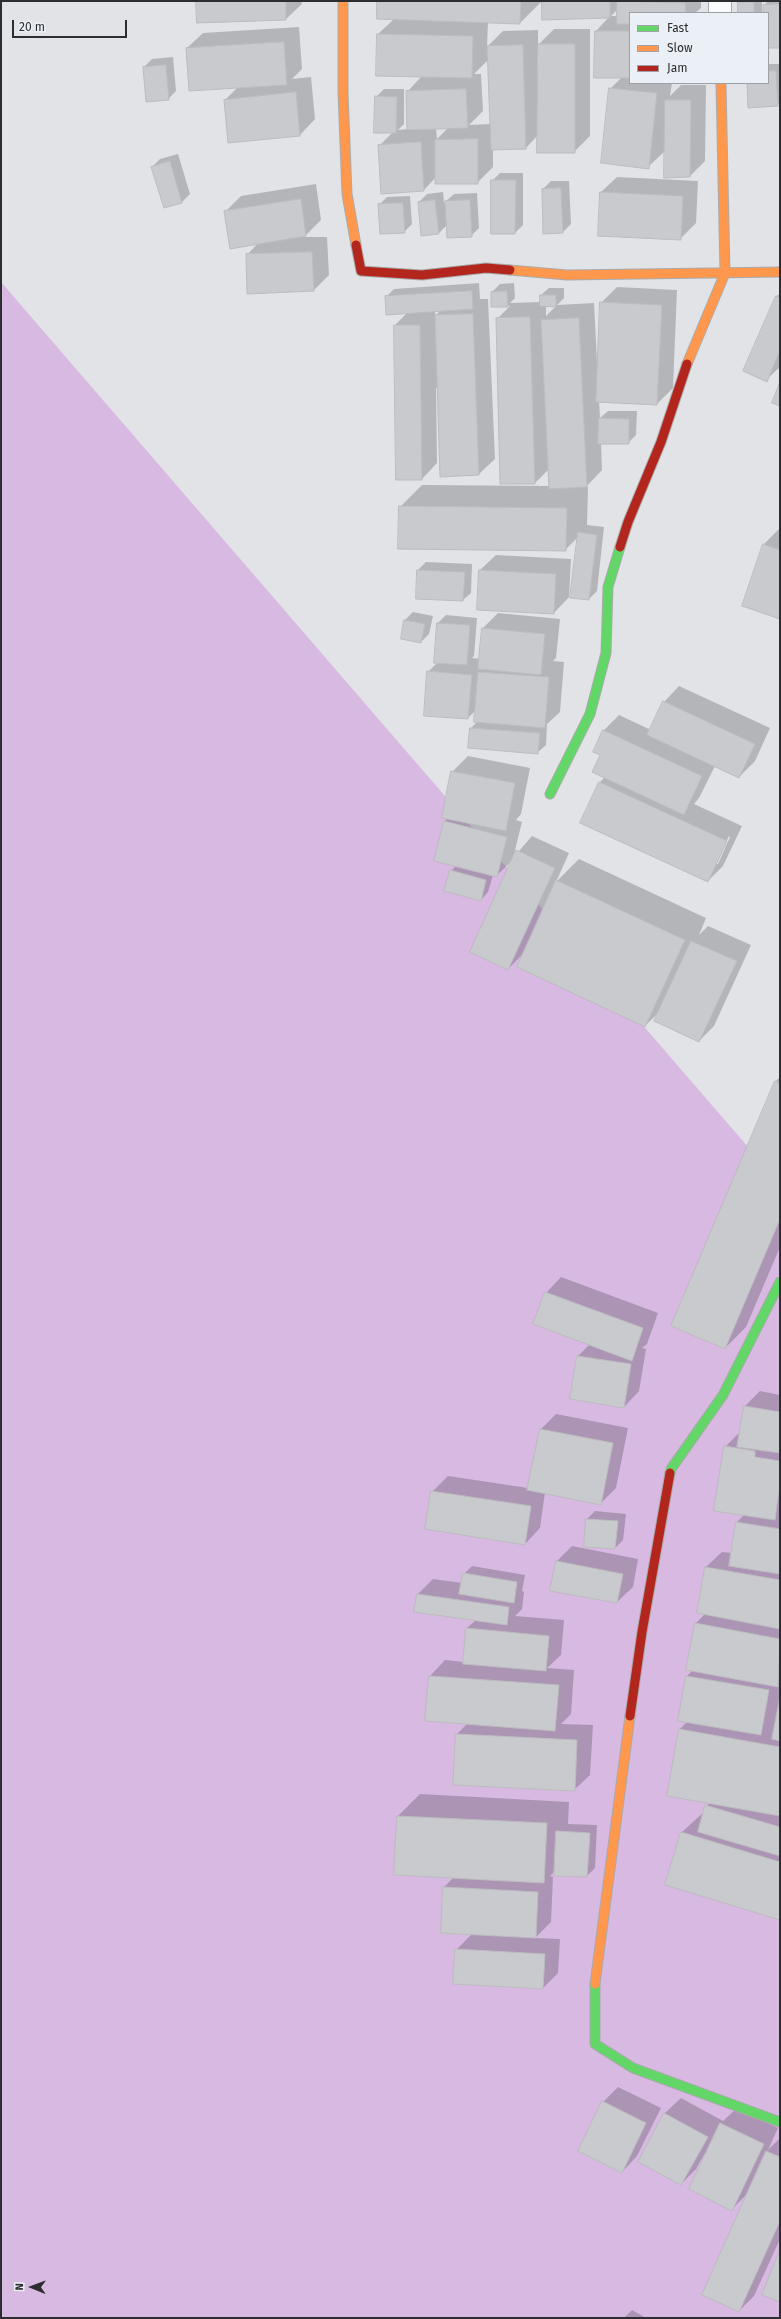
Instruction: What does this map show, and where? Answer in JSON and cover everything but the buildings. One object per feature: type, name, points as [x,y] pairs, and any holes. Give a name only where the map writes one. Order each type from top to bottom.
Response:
[{"type":"street","points":[[343,1],[343,92],[347,194],[361,271],[422,275],[486,268],[567,274],[780,272]]},
{"type":"street","points":[[720,1],[720,12]]},
{"type":"street","points":[[550,794],[590,714],[606,653],[608,588],[628,522],[661,442],[689,359],[725,273],[722,84]]},
{"type":"street","points":[[780,1282],[723,1394],[671,1469],[642,1632],[618,1793],[593,1996],[595,2044],[633,2068],[780,2122]]},
{"type":"shaded area","points":[[1,282],[780,1184],[780,2318],[1,2318]]},
{"type":"traffic: fast","points":[[550,794],[590,714],[606,653],[608,587],[620,547]]},
{"type":"traffic: fast","points":[[670,1473],[671,1469],[723,1395],[780,1282]]},
{"type":"traffic: fast","points":[[595,1984],[595,2044],[633,2068],[780,2122]]},
{"type":"traffic: slow","points":[[343,1],[343,92],[347,194],[356,245]]},
{"type":"traffic: slow","points":[[687,364],[725,273],[721,84]]},
{"type":"traffic: slow","points":[[510,270],[567,275],[780,272]]},
{"type":"traffic: slow","points":[[595,1984],[630,1716]]},
{"type":"traffic: jam","points":[[356,245],[361,271],[422,275],[486,268],[510,270]]},
{"type":"traffic: jam","points":[[620,547],[628,522],[661,442],[687,364]]},
{"type":"traffic: jam","points":[[630,1716],[642,1632],[670,1473]]}]
